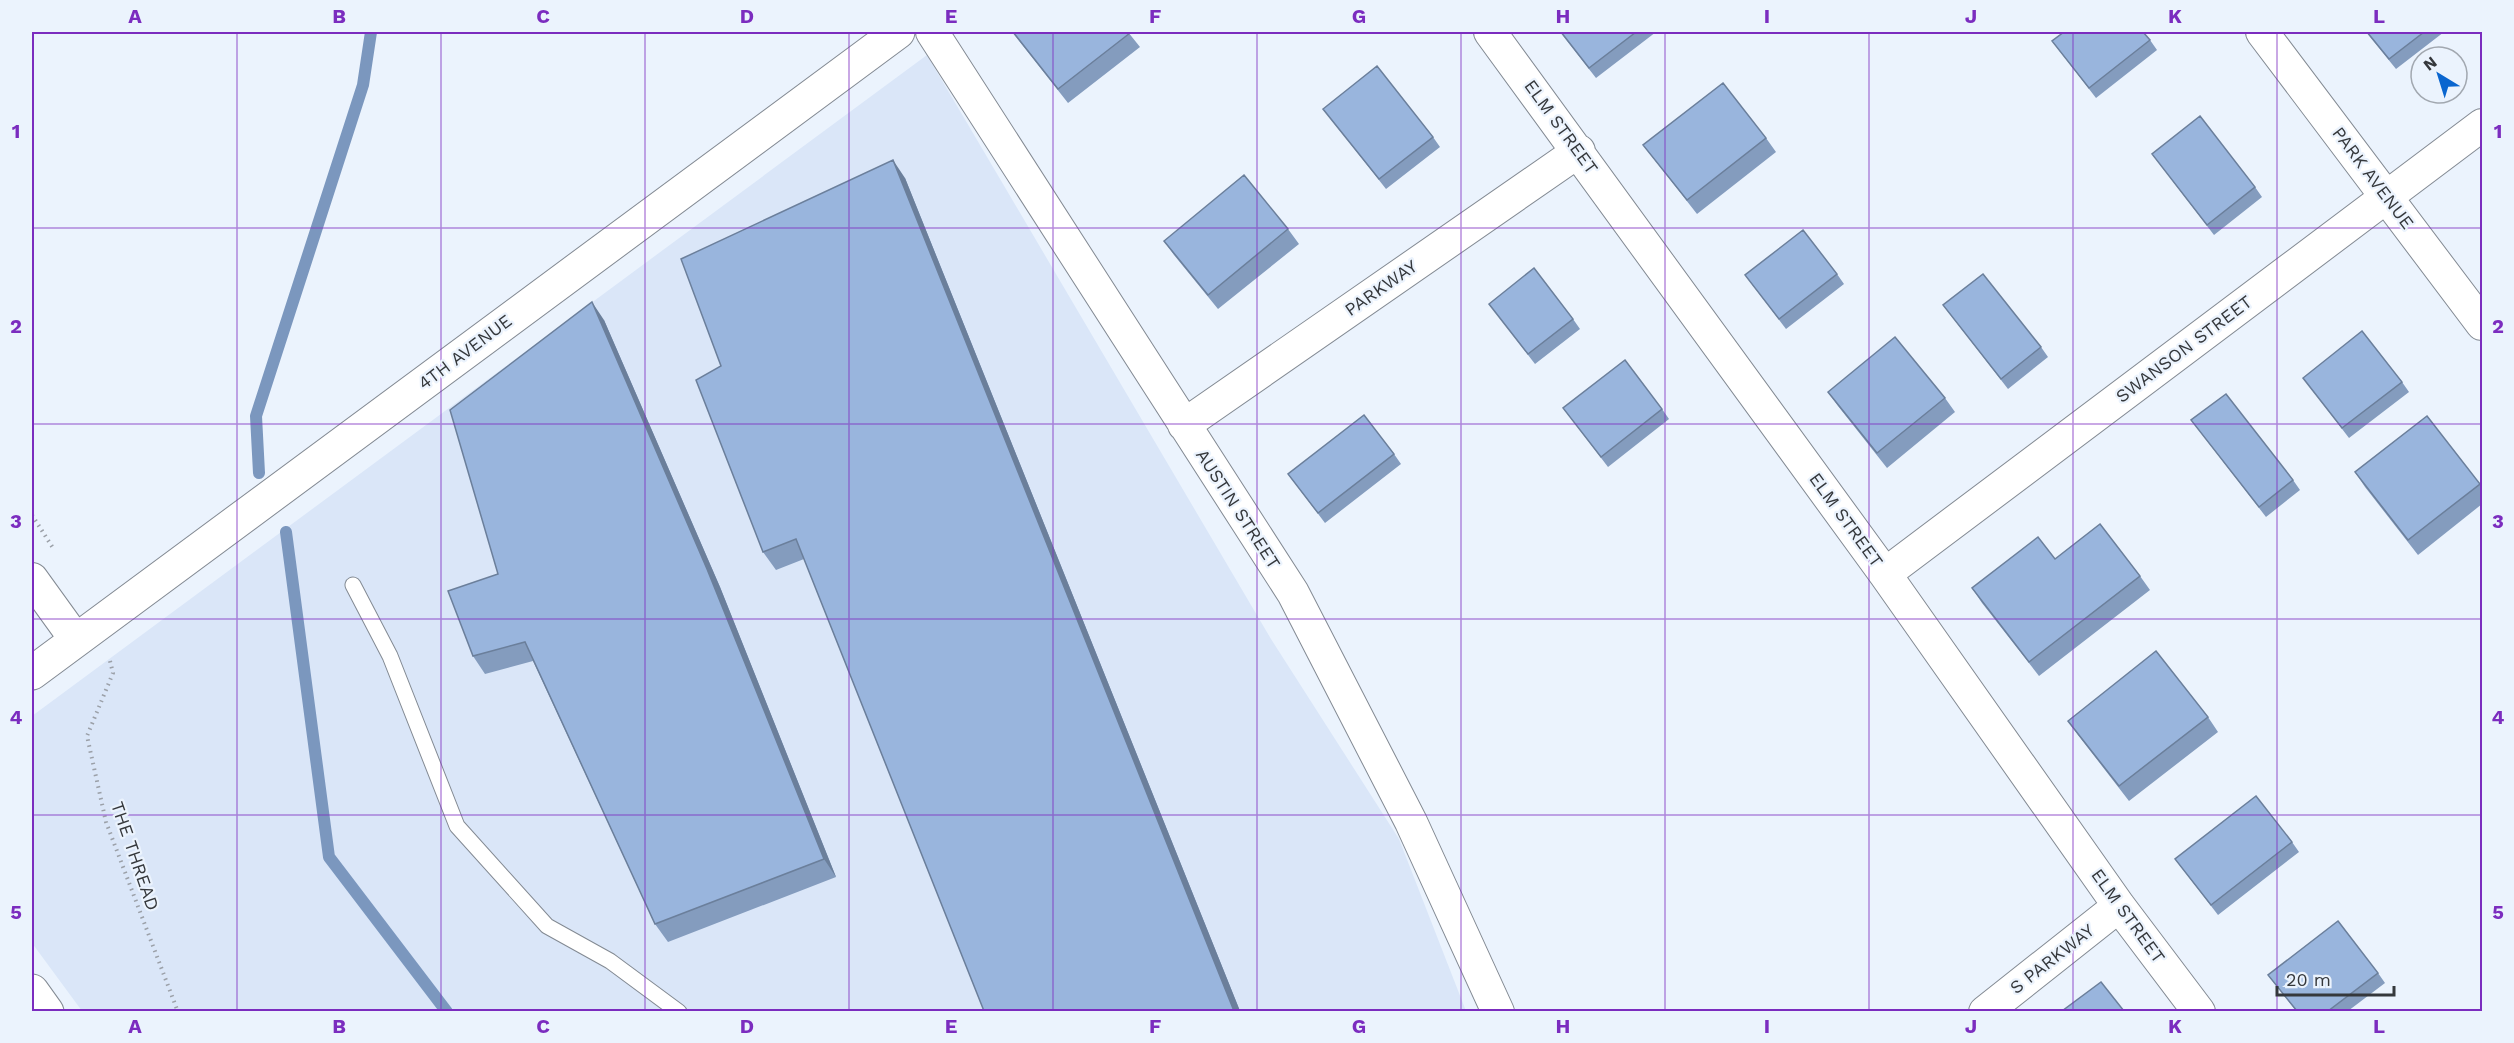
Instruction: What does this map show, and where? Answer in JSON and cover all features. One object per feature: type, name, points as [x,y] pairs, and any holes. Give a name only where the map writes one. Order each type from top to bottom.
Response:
[{"type":"street","name":"4TH AVENUE","points":[[32,673],[898,32]]},
{"type":"street","name":"AUSTIN STREET","points":[[932,32],[1293,593],[1411,822],[1498,1011]]},
{"type":"street","name":"ELM STREET","points":[[1490,32],[1579,151],[1885,574],[2119,906],[2199,1011]]},
{"type":"street","name":"PARK AVENUE","points":[[2262,32],[2482,324]]},
{"type":"street","name":"SWANSON STREET","points":[[1885,574],[2482,125]]},
{"type":"street","name":"PARKWAY","points":[[1184,425],[1579,151]]},
{"type":"street","points":[[32,579],[88,631]]},
{"type":"street","name":"S PARKWAY","points":[[1985,1011],[2119,906]]},
{"type":"street","points":[[32,991],[46,1011]]},
{"type":"lane","points":[[353,585],[390,656],[457,826],[548,926],[610,961],[679,1011]]},
{"type":"path","points":[[32,515],[56,554]]},
{"type":"path","name":"THE THREAD","points":[[88,631],[113,673],[87,736],[105,822],[178,1011]]},
{"type":"shaded area","points":[[927,55],[1271,639],[1399,839],[1466,1011],[82,1011],[32,943],[32,716]]},
{"type":"building","points":[[1013,32],[1128,32],[1130,33],[1058,89]]},
{"type":"building","points":[[1561,32],[1636,32],[1589,68]]},
{"type":"building","points":[[2064,32],[2143,32],[2150,40],[2089,88],[2052,41]]},
{"type":"building","points":[[2367,32],[2424,32],[2389,59]]},
{"type":"building","points":[[1377,66],[1433,137],[1379,179],[1323,109]]},
{"type":"building","points":[[1723,83],[1766,138],[1687,200],[1643,145]]},
{"type":"building","points":[[2200,116],[2255,187],[2207,225],[2152,154]]},
{"type":"building","points":[[893,160],[1234,1011],[984,1011],[796,539],[763,552],[696,380],[721,366],[681,259]]},
{"type":"building","points":[[1244,175],[1288,229],[1208,295],[1164,241]]},
{"type":"building","points":[[1803,230],[1837,274],[1779,319],[1745,275]]},
{"type":"building","points":[[1534,268],[1573,319],[1528,354],[1489,304]]},
{"type":"building","points":[[1983,274],[2041,347],[2001,379],[1943,305]]},
{"type":"building","points":[[592,302],[707,569],[824,859],[655,924],[525,642],[473,656],[448,591],[498,574],[450,410]]},
{"type":"building","points":[[2362,331],[2402,382],[2342,428],[2303,378]]},
{"type":"building","points":[[1895,337],[1945,398],[1877,453],[1828,392]]},
{"type":"building","points":[[1625,360],[1662,409],[1601,457],[1563,408]]},
{"type":"building","points":[[2226,394],[2293,480],[2259,507],[2191,420]]},
{"type":"building","points":[[1364,415],[1394,454],[1318,513],[1288,474]]},
{"type":"building","points":[[2427,416],[2480,484],[2408,540],[2355,472]]},
{"type":"building","points":[[2100,524],[2140,576],[2029,662],[1972,588],[2038,537],[2055,559]]},
{"type":"building","points":[[2156,651],[2208,717],[2119,786],[2068,721]]},
{"type":"building","points":[[2256,796],[2292,842],[2211,905],[2175,859]]},
{"type":"building","points":[[2338,921],[2378,973],[2328,1011],[2297,1011],[2268,975]]},
{"type":"building","points":[[2101,982],[2124,1011],[2062,1011]]},
{"type":"waterway","points":[[259,473],[256,416],[363,85],[371,32]]},
{"type":"waterway","points":[[286,532],[329,857],[447,1012]]}]
